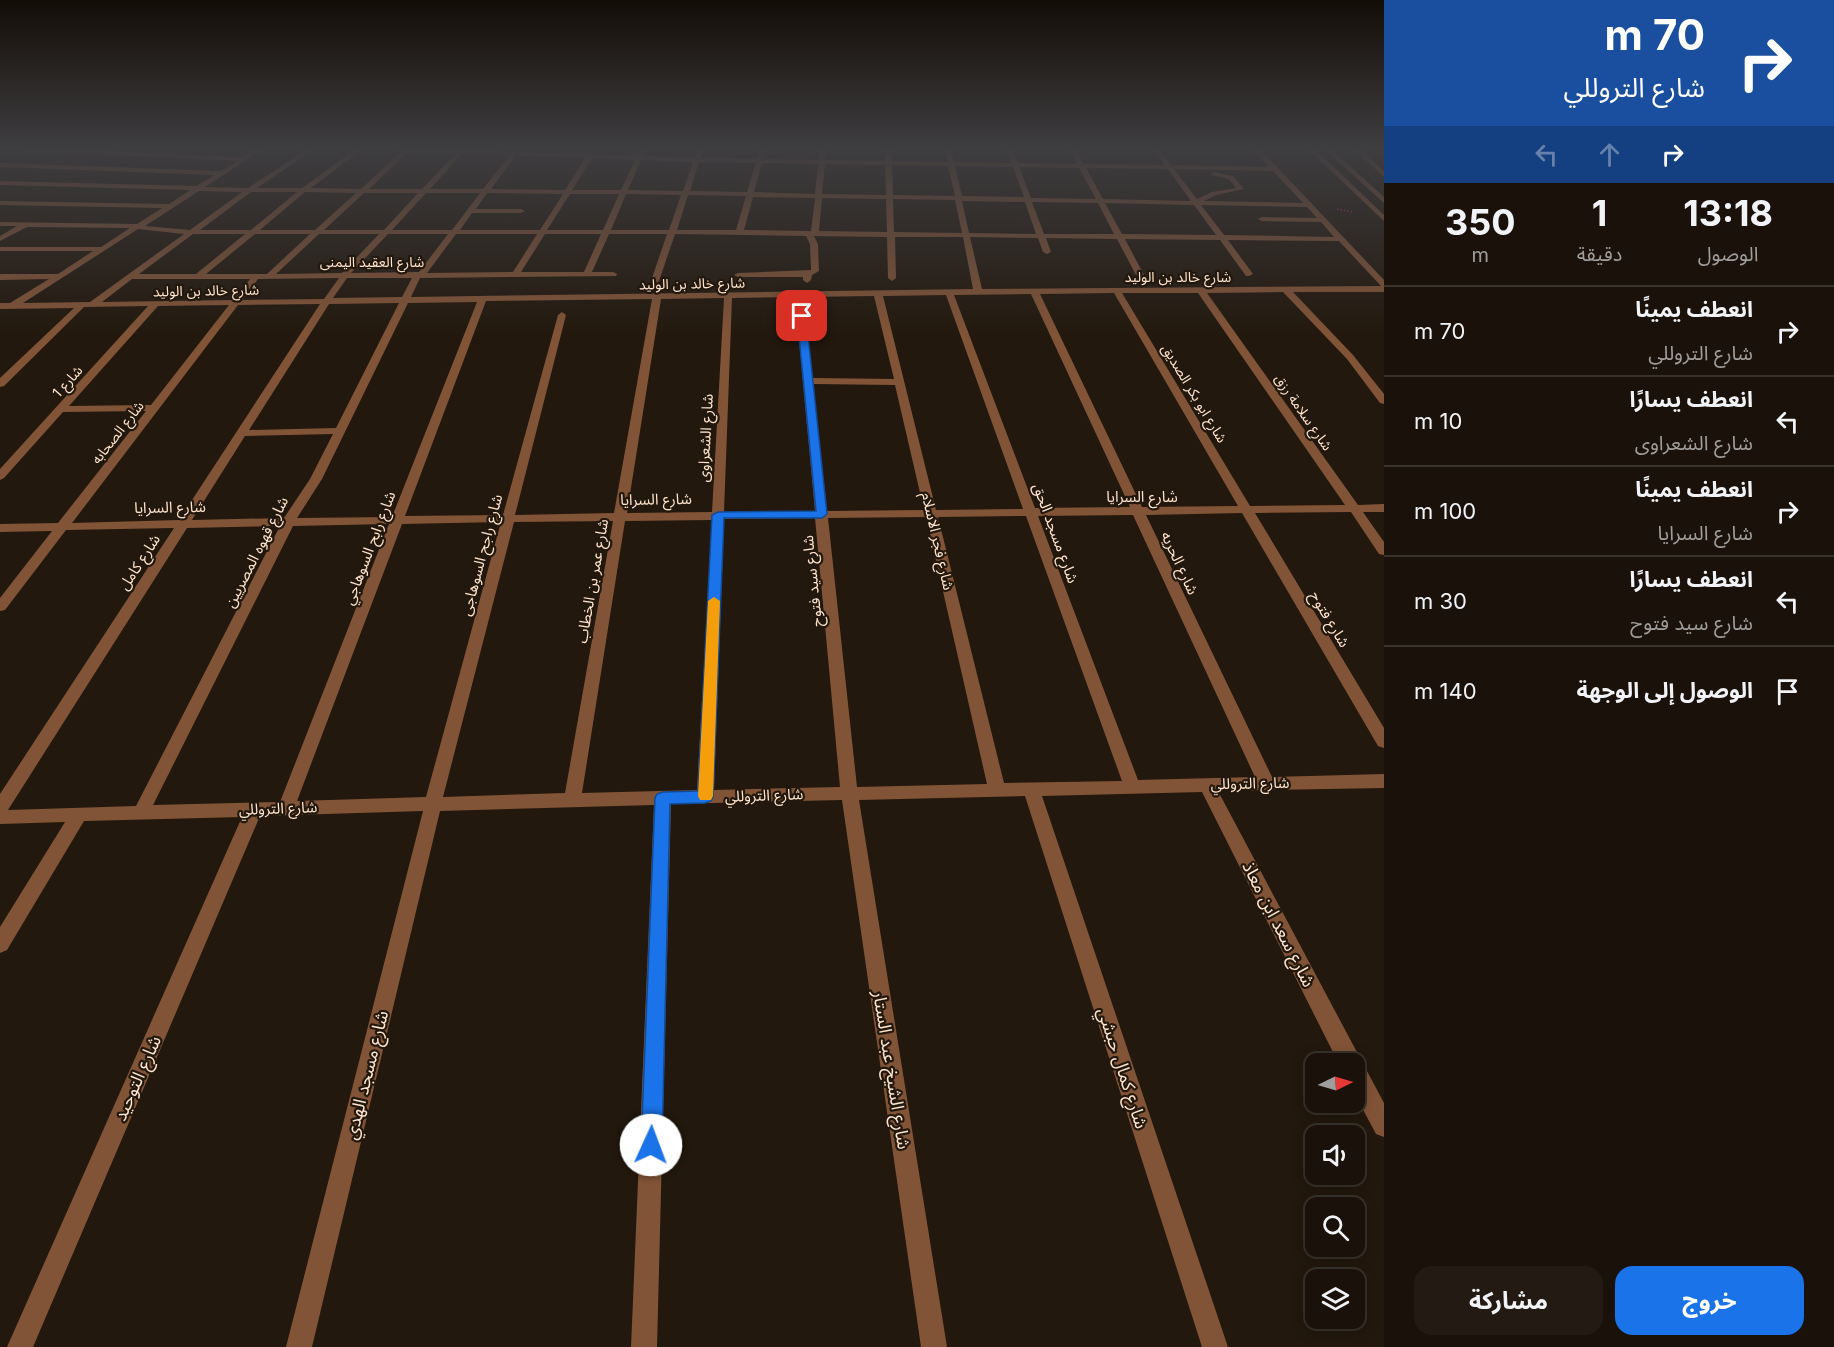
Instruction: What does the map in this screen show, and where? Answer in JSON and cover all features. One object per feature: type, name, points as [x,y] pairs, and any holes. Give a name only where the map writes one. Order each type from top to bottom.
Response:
[{"type":"street","points":[[0,239],[50,211]]},
{"type":"street","points":[[4,307],[161,211]]},
{"type":"street","points":[[92,305],[220,211]]},
{"type":"street","points":[[199,276],[278,211]]},
{"type":"street","points":[[270,275],[340,211]]},
{"type":"street","name":"شارع كامل","points":[[0,808],[326,302],[346,274],[405,211]]},
{"type":"street","points":[[470,211],[521,212]]},
{"type":"street","name":"شارع قهوه المصريين","points":[[141,813],[295,509],[310,490],[405,301],[420,274],[470,211]]},
{"type":"street","points":[[516,274],[555,211]]},
{"type":"street","points":[[586,274],[615,211]]},
{"type":"street","points":[[655,281],[680,211]]},
{"type":"street","points":[[739,233],[747,211]]},
{"type":"street","points":[[738,275],[808,274],[815,271],[812,234],[816,211]]},
{"type":"street","points":[[890,211],[892,278]]},
{"type":"street","points":[[961,211],[978,292]]},
{"type":"street","points":[[1032,211],[1047,252]]},
{"type":"street","points":[[1105,211],[1140,275]]},
{"type":"street","points":[[1202,211],[1249,274]]},
{"type":"street","points":[[1316,211],[1384,287]]},
{"type":"street","points":[[1262,219],[1325,220]]},
{"type":"street","points":[[0,224],[137,226],[191,232],[673,232],[1341,239]]},
{"type":"street","points":[[0,249],[100,249]]},
{"type":"street","name":"شارع العقيد اليمنى","points":[[130,277],[613,274]]},
{"type":"street","name":"شارع سيد فتوح","points":[[808,274],[805,294],[808,381],[849,793]]},
{"type":"street","name":"شارع الصحابه","points":[[0,608],[257,275]]},
{"type":"street","points":[[0,277],[58,276]]},
{"type":"street","name":"شارع خالد بن الوليد","points":[[4,307],[1384,287]]},
{"type":"street","points":[[1285,289],[1350,357],[1384,400]]},
{"type":"street","name":"شارع ابو بكر الصديق","points":[[1116,290],[1247,512]]},
{"type":"street","name":"شارع سلامة رزق","points":[[1200,290],[1384,551]]},
{"type":"street","name":"شارع الحريه","points":[[1034,291],[1266,783]]},
{"type":"street","name":"شارع مسجد الحق","points":[[949,292],[1132,786]]},
{"type":"street","name":"شارع فجر الاسلام","points":[[879,293],[997,789]]},
{"type":"street","name":"شارع الشعراوى","points":[[705,797],[728,296]]},
{"type":"street","name":"شارع عمر بن الخطاب","points":[[572,800],[657,297]]},
{"type":"street","name":"شارع رابح السوهاجي","points":[[286,808],[482,300]]},
{"type":"street","name":"شارع 1","points":[[0,476],[155,304]]},
{"type":"street","points":[[0,384],[81,306]]},
{"type":"street","name":"شارع راجح السوهاجى","points":[[433,804],[562,315]]},
{"type":"street","points":[[808,381],[900,382]]},
{"type":"street","points":[[60,410],[155,408]]},
{"type":"street","points":[[242,433],[340,431]]},
{"type":"street","name":"شارع السرايا","points":[[0,528],[620,516],[1247,512],[1384,508]]},
{"type":"street","name":"شارع فتوح","points":[[1247,512],[1384,742]]},
{"type":"street","name":"شارع التروللي","points":[[0,817],[572,800],[1384,781]]},
{"type":"street","name":"شارع سعد ابن معاذ","points":[[1206,784],[1345,1053]]},
{"type":"street","name":"شارع كمال حبشي","points":[[1031,789],[1215,1347]]},
{"type":"street","name":"شارع الشيخ عبد الستار","points":[[849,793],[934,1347]]},
{"type":"street","points":[[644,1347],[663,798]]},
{"type":"street","name":"شارع مسجد الهدي","points":[[299,1347],[433,804]]},
{"type":"street","name":"شارع التوحيد","points":[[20,1347],[254,809]]},
{"type":"street","points":[[0,944],[79,815]]},
{"type":"street","points":[[1365,1091],[1384,1126]]},
{"type":"path","points":[[1343,211],[1382,218]]},
{"type":"slow traffic","points":[[706,796],[714,601]]},
{"type":"route","points":[[651,1145],[663,798],[705,797],[718,515],[822,514],[802,316]]}]
